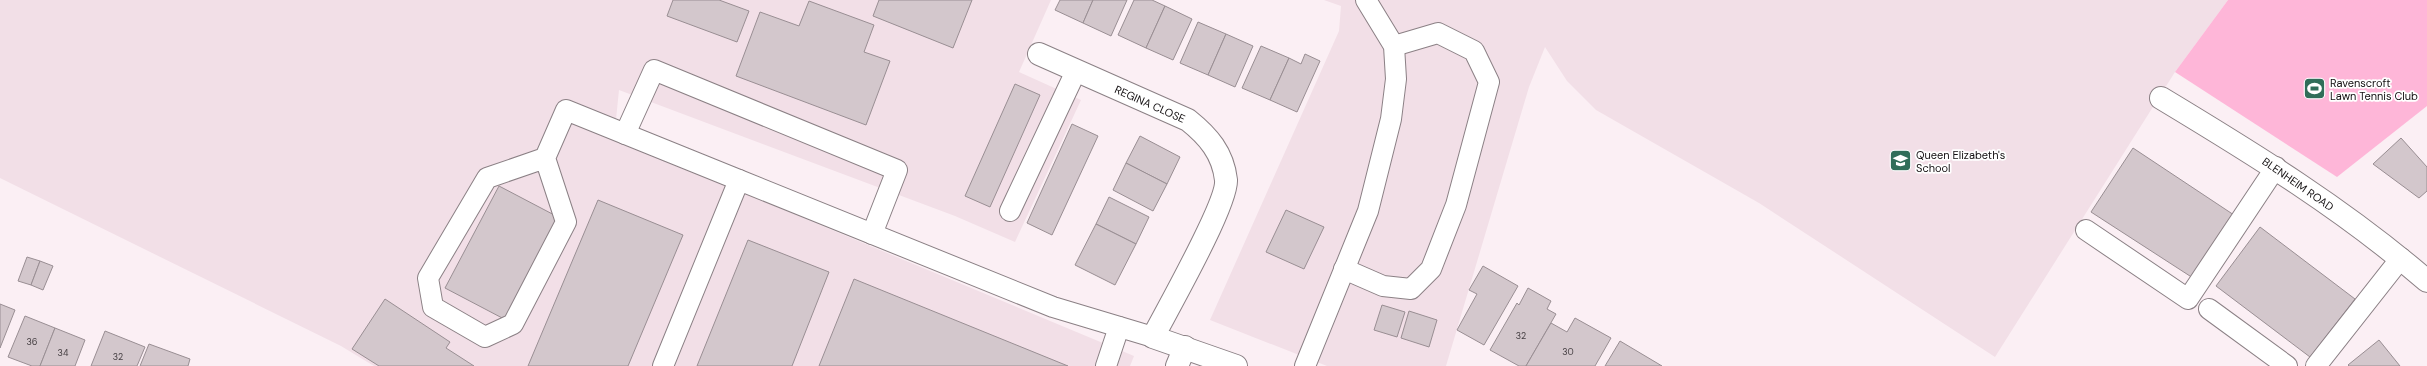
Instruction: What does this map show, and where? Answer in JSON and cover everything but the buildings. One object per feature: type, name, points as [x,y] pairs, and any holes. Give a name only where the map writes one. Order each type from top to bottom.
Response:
[{"type":"street","name":"REGINA CLOSE","points":[[1039,54],[1188,120],[1209,137],[1222,159],[1226,181],[1220,206],[1153,337]]},
{"type":"street","name":"BLENHEIM ROAD","points":[[2161,98],[2276,167],[2401,258],[2427,281]]},
{"type":"street","points":[[1153,337],[1181,356],[1236,366]]},
{"type":"lane","points":[[1305,366],[1368,210],[1391,119],[1396,79],[1394,46],[1366,0]]},
{"type":"lane","points":[[1344,269],[1383,286],[1411,289],[1431,269],[1456,205],[1489,82],[1474,51],[1438,33],[1394,46]]},
{"type":"lane","points":[[625,134],[654,70],[898,170],[872,234]]},
{"type":"lane","points":[[1010,211],[1076,71]]},
{"type":"lane","points":[[545,158],[487,178],[428,278],[433,306],[485,337],[512,324],[566,222],[545,158],[566,110],[1053,307],[1153,337]]},
{"type":"lane","points":[[2086,230],[2188,299],[2276,167]]},
{"type":"lane","points":[[663,366],[739,180]]},
{"type":"lane","points":[[2316,366],[2401,258]]},
{"type":"lane","points":[[2209,310],[2287,366]]},
{"type":"lane","points":[[1106,366],[1119,327]]},
{"type":"shaded area","points":[[0,0],[1051,0],[1019,72],[1081,100],[1015,242],[955,216],[619,90],[614,139],[1134,356],[1130,366],[374,366],[341,346],[0,178]]},
{"type":"shaded area","name":"Queen Elizabeth's School","points":[[1324,0],[2228,0],[2175,72],[1995,357],[1759,203],[1596,110],[1567,81],[1545,47],[1529,87],[1446,366],[1327,366],[1210,320],[1339,31],[1341,6]]},
{"type":"shaded area","name":"Ravenscroft Lawn Tennis Club","points":[[2228,0],[2427,0],[2427,106],[2337,177],[2175,72]]},
{"type":"place","name":"Ravenscroft Lawn Tennis Club","points":[[2314,89]]},
{"type":"place","name":"Queen Elizabeth's School","points":[[1901,161]]}]
